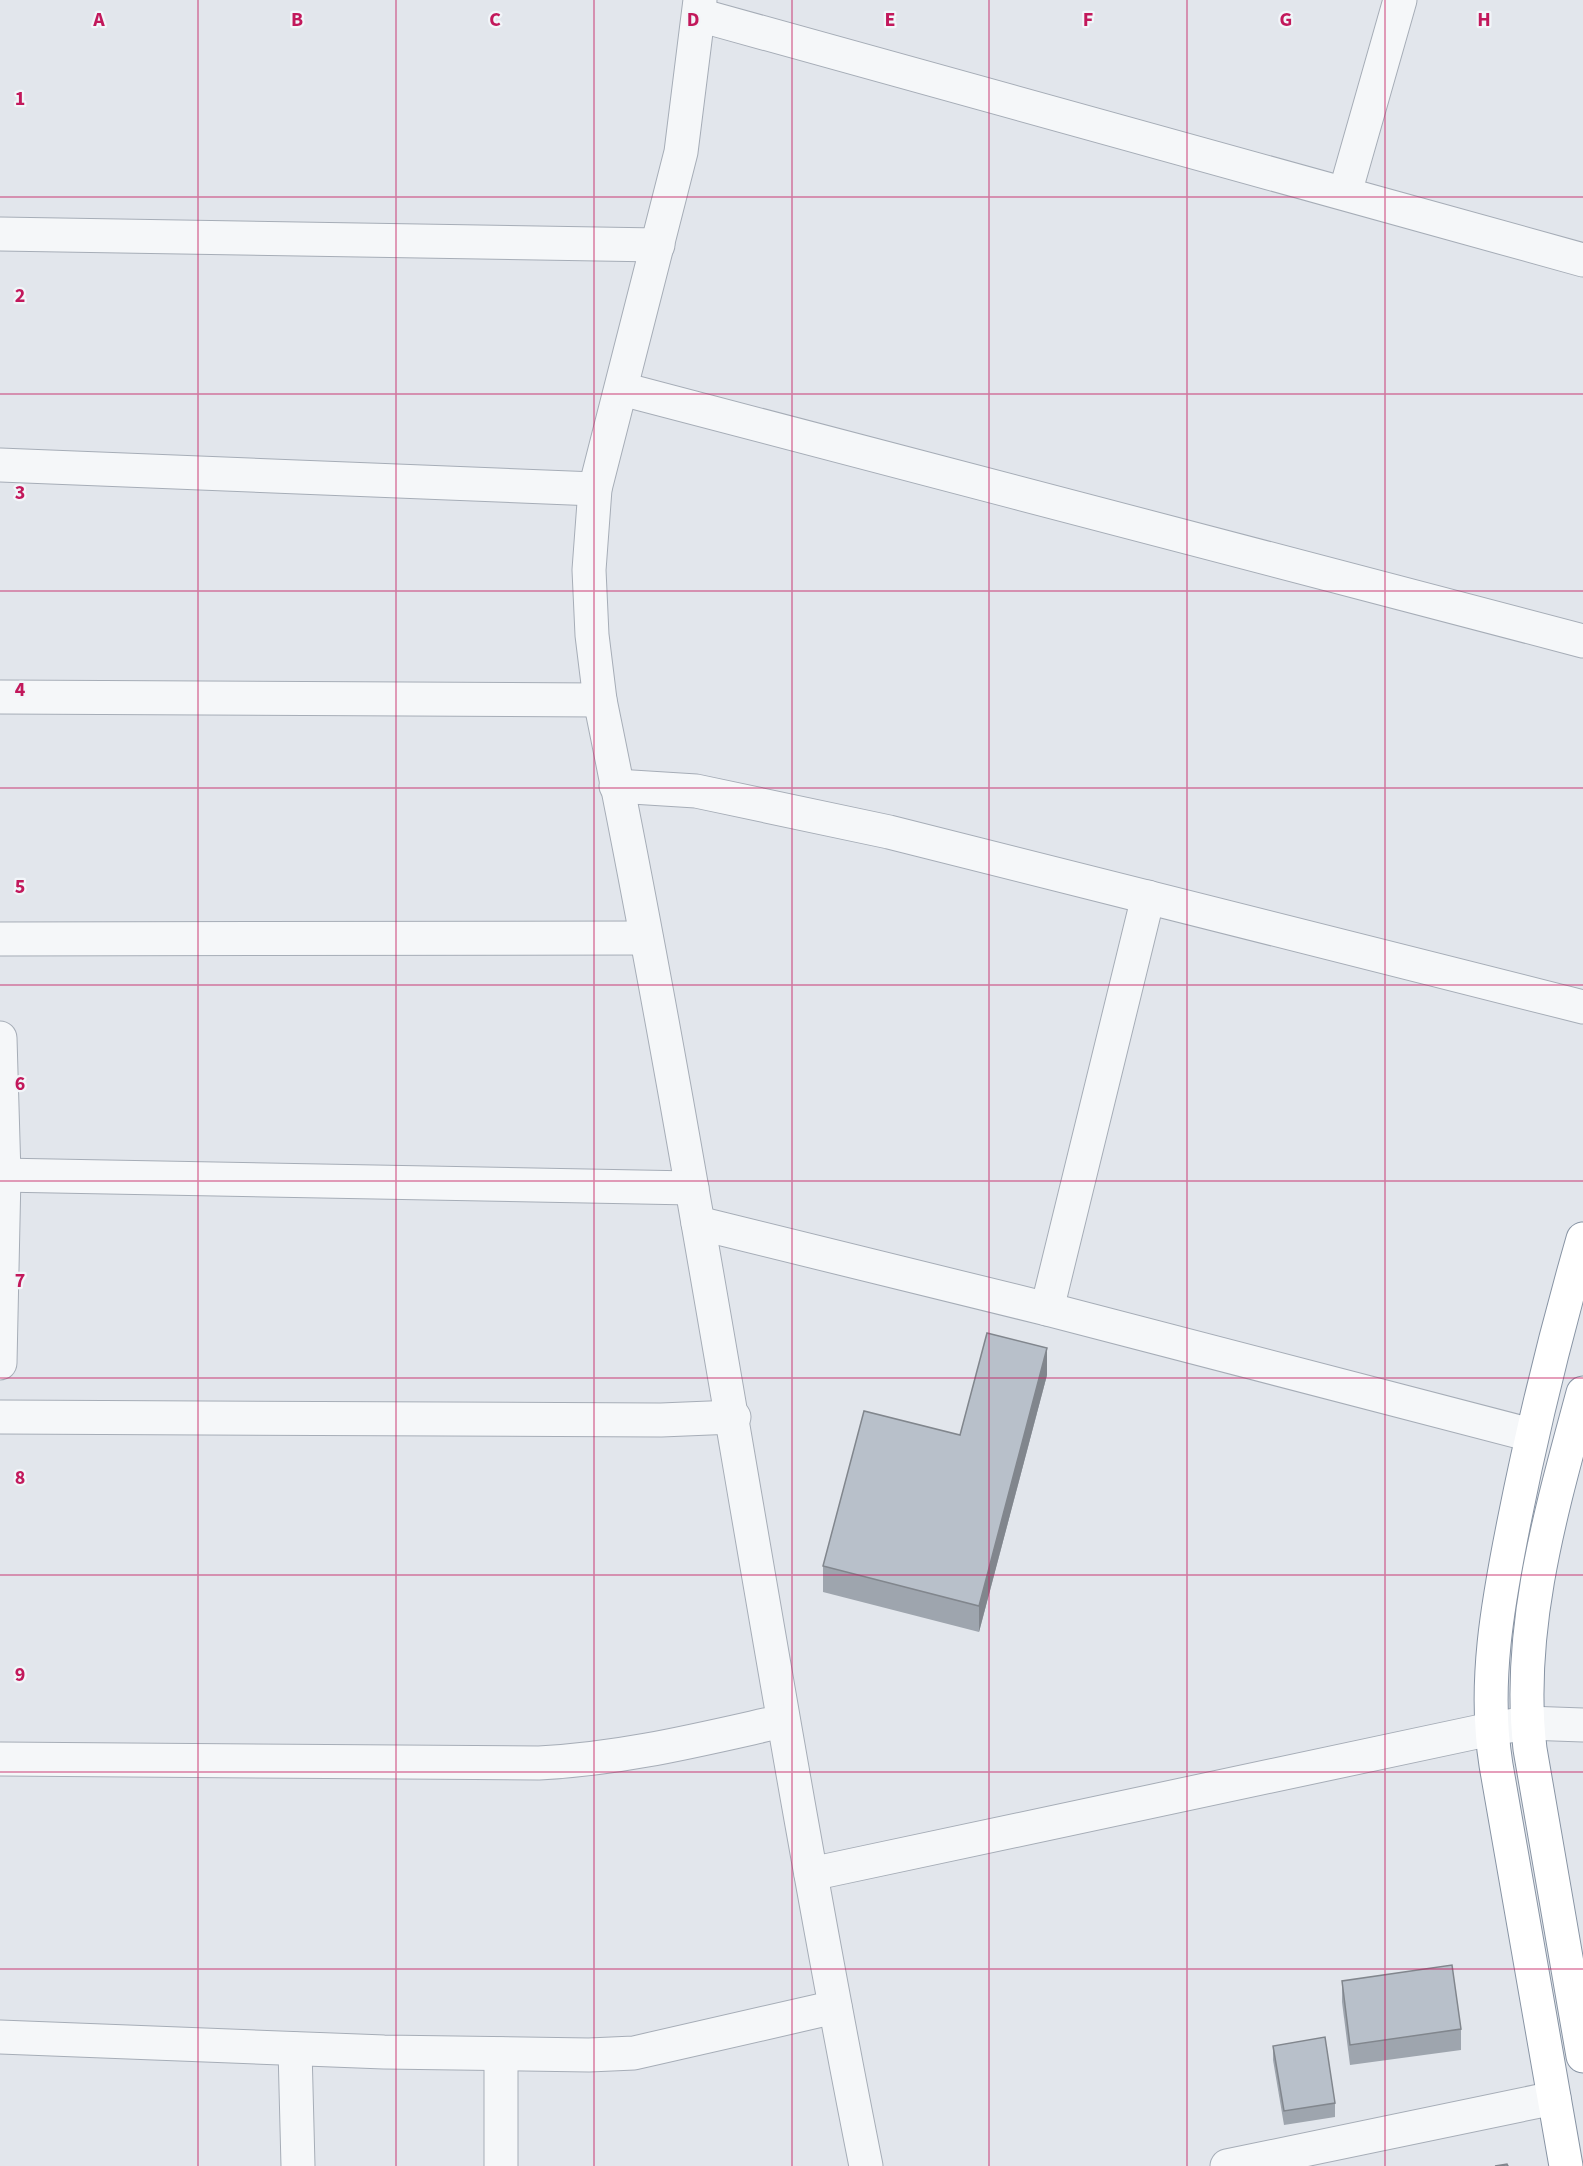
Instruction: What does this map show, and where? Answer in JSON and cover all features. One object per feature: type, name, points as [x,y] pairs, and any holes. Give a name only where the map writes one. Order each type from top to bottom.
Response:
[{"type":"highway","points":[[1566,2166],[1491,1729],[1490,1702],[1497,1618],[1531,1436],[1546,1371],[1583,1239]]},
{"type":"highway","points":[[1583,1393],[1564,1466],[1534,1602],[1528,1650],[1527,1723],[1583,2056]]},
{"type":"street","points":[[1345,193],[1400,0]]},
{"type":"street","points":[[866,2166],[783,1721],[734,1417],[699,1223],[600,700],[592,635],[589,570],[595,489],[681,152],[699,8],[1583,260]]},
{"type":"street","points":[[0,234],[658,245]]},
{"type":"street","points":[[622,389],[1583,641]]},
{"type":"street","points":[[0,465],[595,489]]},
{"type":"street","points":[[0,697],[600,700]]},
{"type":"street","points":[[616,786],[696,791],[766,804],[1148,897],[1583,1007]]},
{"type":"street","points":[[1047,1309],[1148,897]]},
{"type":"street","points":[[0,939],[646,938]]},
{"type":"street","points":[[0,1038],[2,1175],[0,1363]]},
{"type":"street","points":[[2,1175],[692,1188]]},
{"type":"street","points":[[699,1223],[1047,1309],[1531,1436]]},
{"type":"street","points":[[0,1417],[661,1420],[734,1417]]},
{"type":"street","points":[[0,1759],[583,1761],[640,1753],[783,1721]]},
{"type":"street","points":[[811,1874],[1491,1729],[1527,1723],[1583,1725]]},
{"type":"street","points":[[0,2037],[295,2049],[501,2054],[634,2053],[835,2007]]},
{"type":"street","points":[[295,2049],[298,2166]]},
{"type":"street","points":[[501,2054],[501,2166]]},
{"type":"street","points":[[1227,2166],[1554,2098]]},
{"type":"building","points":[[987,1333],[1047,1348],[979,1606],[823,1566],[864,1411],[960,1435]]},
{"type":"building","points":[[1452,1965],[1461,2029],[1350,2045],[1342,1981]]},
{"type":"building","points":[[1325,2037],[1335,2103],[1284,2111],[1273,2046]]}]
